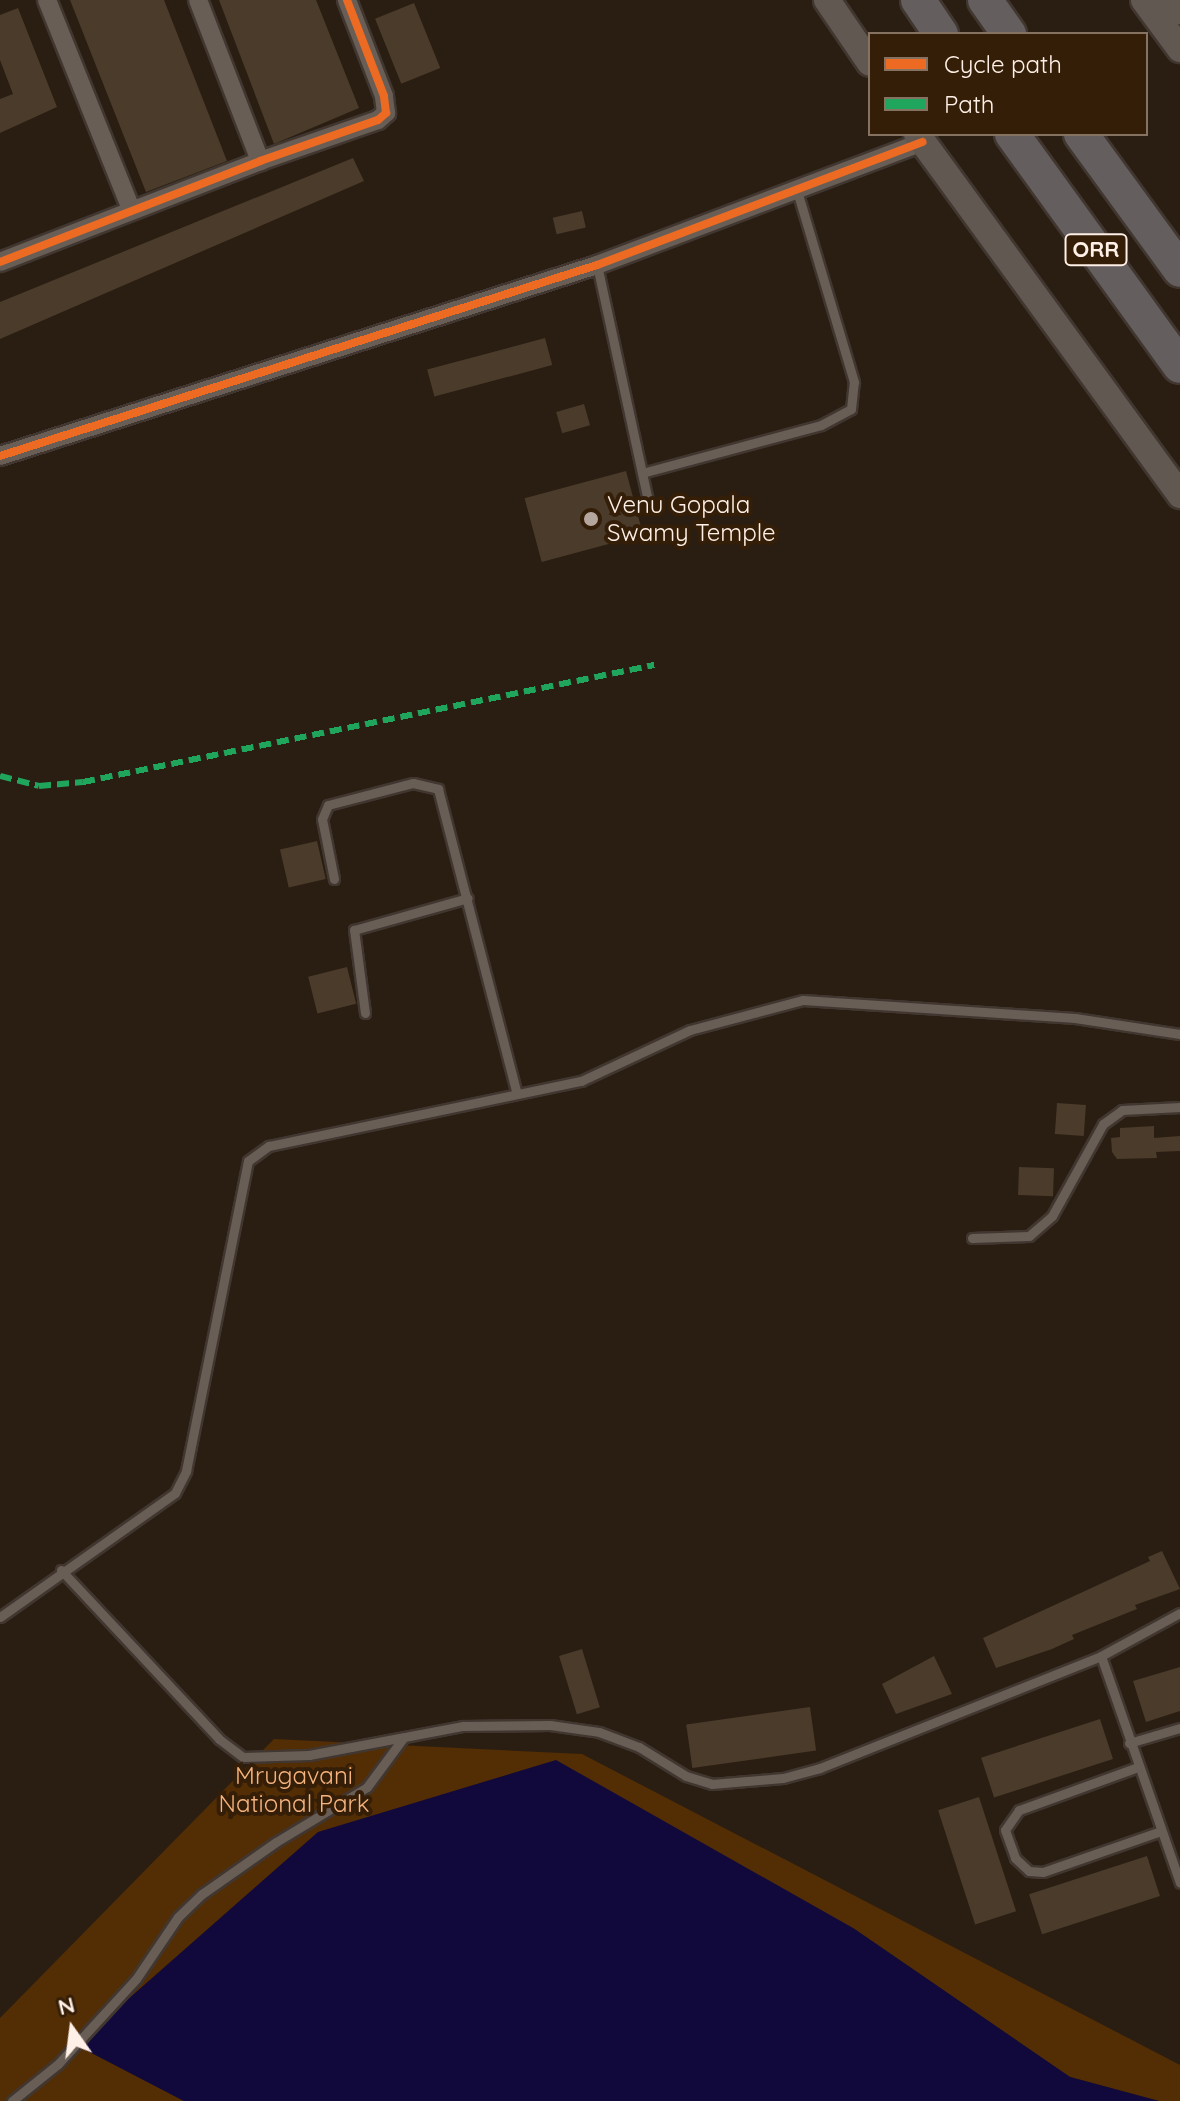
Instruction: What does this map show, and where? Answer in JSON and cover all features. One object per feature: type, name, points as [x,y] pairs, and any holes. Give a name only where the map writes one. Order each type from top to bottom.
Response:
[{"type":"highway","points":[[918,0],[940,32]]},
{"type":"highway","points":[[985,0],[1008,32]]},
{"type":"highway","name":"ORR","points":[[1013,136],[1180,366]]},
{"type":"highway","name":"ORR","points":[[1082,136],[1180,270]]},
{"type":"main road","points":[[827,0],[868,60]]},
{"type":"main road","points":[[1144,0],[1180,49]]},
{"type":"main road","points":[[1172,0],[1180,11]]},
{"type":"main road","points":[[920,138],[1180,495]]},
{"type":"street","points":[[47,0],[131,209]]},
{"type":"street","points":[[198,0],[260,161]]},
{"type":"street","points":[[2,258],[378,120],[386,113],[347,0]]},
{"type":"street","points":[[0,456],[597,265],[797,191],[920,138]]},
{"type":"lane","points":[[642,473],[821,425],[851,409],[854,382],[797,191]]},
{"type":"lane","points":[[597,265],[649,506]]},
{"type":"lane","points":[[334,879],[322,819],[328,805],[423,782],[438,789],[516,1091]]},
{"type":"lane","points":[[365,1013],[354,930],[468,898]]},
{"type":"lane","points":[[0,1617],[61,1570],[175,1493],[186,1471],[203,1363],[229,1273],[248,1161],[269,1146],[516,1091],[581,1081],[690,1030],[803,1000],[1075,1018],[1180,1034]]},
{"type":"lane","points":[[972,1238],[1029,1236],[1052,1216],[1103,1124],[1122,1110],[1180,1107]]},
{"type":"lane","points":[[61,1570],[219,1739],[243,1757],[309,1755],[463,1726],[587,1730],[639,1747],[686,1776],[712,1784],[745,1784],[820,1768],[1101,1656],[1180,1613]]},
{"type":"lane","points":[[1101,1656],[1161,1831],[1175,1852],[1180,1883]]},
{"type":"lane","points":[[1129,1743],[1180,1728]]},
{"type":"lane","points":[[12,2101],[58,2064],[136,1979],[178,1917],[202,1894],[276,1842],[367,1787],[404,1737]]},
{"type":"lane","points":[[1138,1767],[1019,1810],[1005,1830],[1015,1858],[1029,1871],[1043,1872],[1161,1831]]},
{"type":"green space","name":"Mrugavani National Park","points":[[274,1739],[582,1754],[1180,2065],[1180,2101],[1159,2101],[1070,2077],[853,1928],[77,2045],[184,2101],[0,2101],[0,2018]]},
{"type":"shaded area","points":[[556,1760],[853,1928],[1070,2077],[1159,2101],[184,2101],[76,2045],[318,1832]]},
{"type":"building","points":[[70,0],[164,0],[227,161],[146,192]]},
{"type":"building","points":[[219,0],[316,0],[359,108],[274,144]]},
{"type":"building","points":[[414,3],[440,68],[401,84],[375,19]]},
{"type":"building","points":[[18,8],[57,107],[0,133],[0,99],[13,94],[0,60],[0,15]]},
{"type":"building","points":[[353,158],[364,181],[0,339],[0,302]]},
{"type":"building","points":[[582,211],[586,228],[557,234],[553,218]]},
{"type":"building","points":[[545,338],[552,365],[434,397],[427,370]]},
{"type":"building","points":[[584,404],[590,425],[562,433],[556,412]]},
{"type":"building","points":[[626,471],[643,535],[542,562],[525,498]]},
{"type":"building","points":[[317,841],[326,879],[289,888],[280,850]]},
{"type":"building","points":[[347,967],[356,1004],[317,1014],[308,977]]},
{"type":"building","points":[[1057,1103],[1086,1105],[1084,1136],[1055,1134]]},
{"type":"building","points":[[1154,1126],[1154,1138],[1180,1136],[1180,1151],[1156,1152],[1157,1158],[1117,1159],[1112,1152],[1111,1138],[1120,1137],[1120,1128]]},
{"type":"building","points":[[1019,1167],[1054,1168],[1053,1196],[1018,1195]]},
{"type":"building","points":[[1162,1551],[1180,1589],[1135,1605],[1137,1609],[1072,1635],[1074,1639],[1052,1649],[996,1668],[983,1638],[1150,1561],[1148,1557]]},
{"type":"building","points":[[582,1649],[600,1707],[577,1714],[559,1656]]},
{"type":"building","points":[[934,1656],[952,1694],[896,1714],[882,1684]]},
{"type":"building","points":[[1180,1667],[1180,1711],[1146,1722],[1133,1681]]},
{"type":"building","points":[[810,1707],[816,1751],[692,1768],[686,1724]]},
{"type":"building","points":[[1100,1719],[1113,1759],[994,1798],[981,1758]]},
{"type":"building","points":[[979,1797],[1016,1911],[975,1924],[938,1810]]},
{"type":"building","points":[[1147,1856],[1160,1896],[1042,1934],[1029,1894]]},
{"type":"marked path","points":[[0,776],[39,786],[83,782],[654,665]]},
{"type":"cycle path","points":[[0,262],[260,161],[378,120],[386,113],[384,96],[347,0]]},
{"type":"cycle path","points":[[0,456],[597,265],[923,142]]},
{"type":"place","name":"Venu Gopala Swamy Temple","points":[[591,519]]}]
